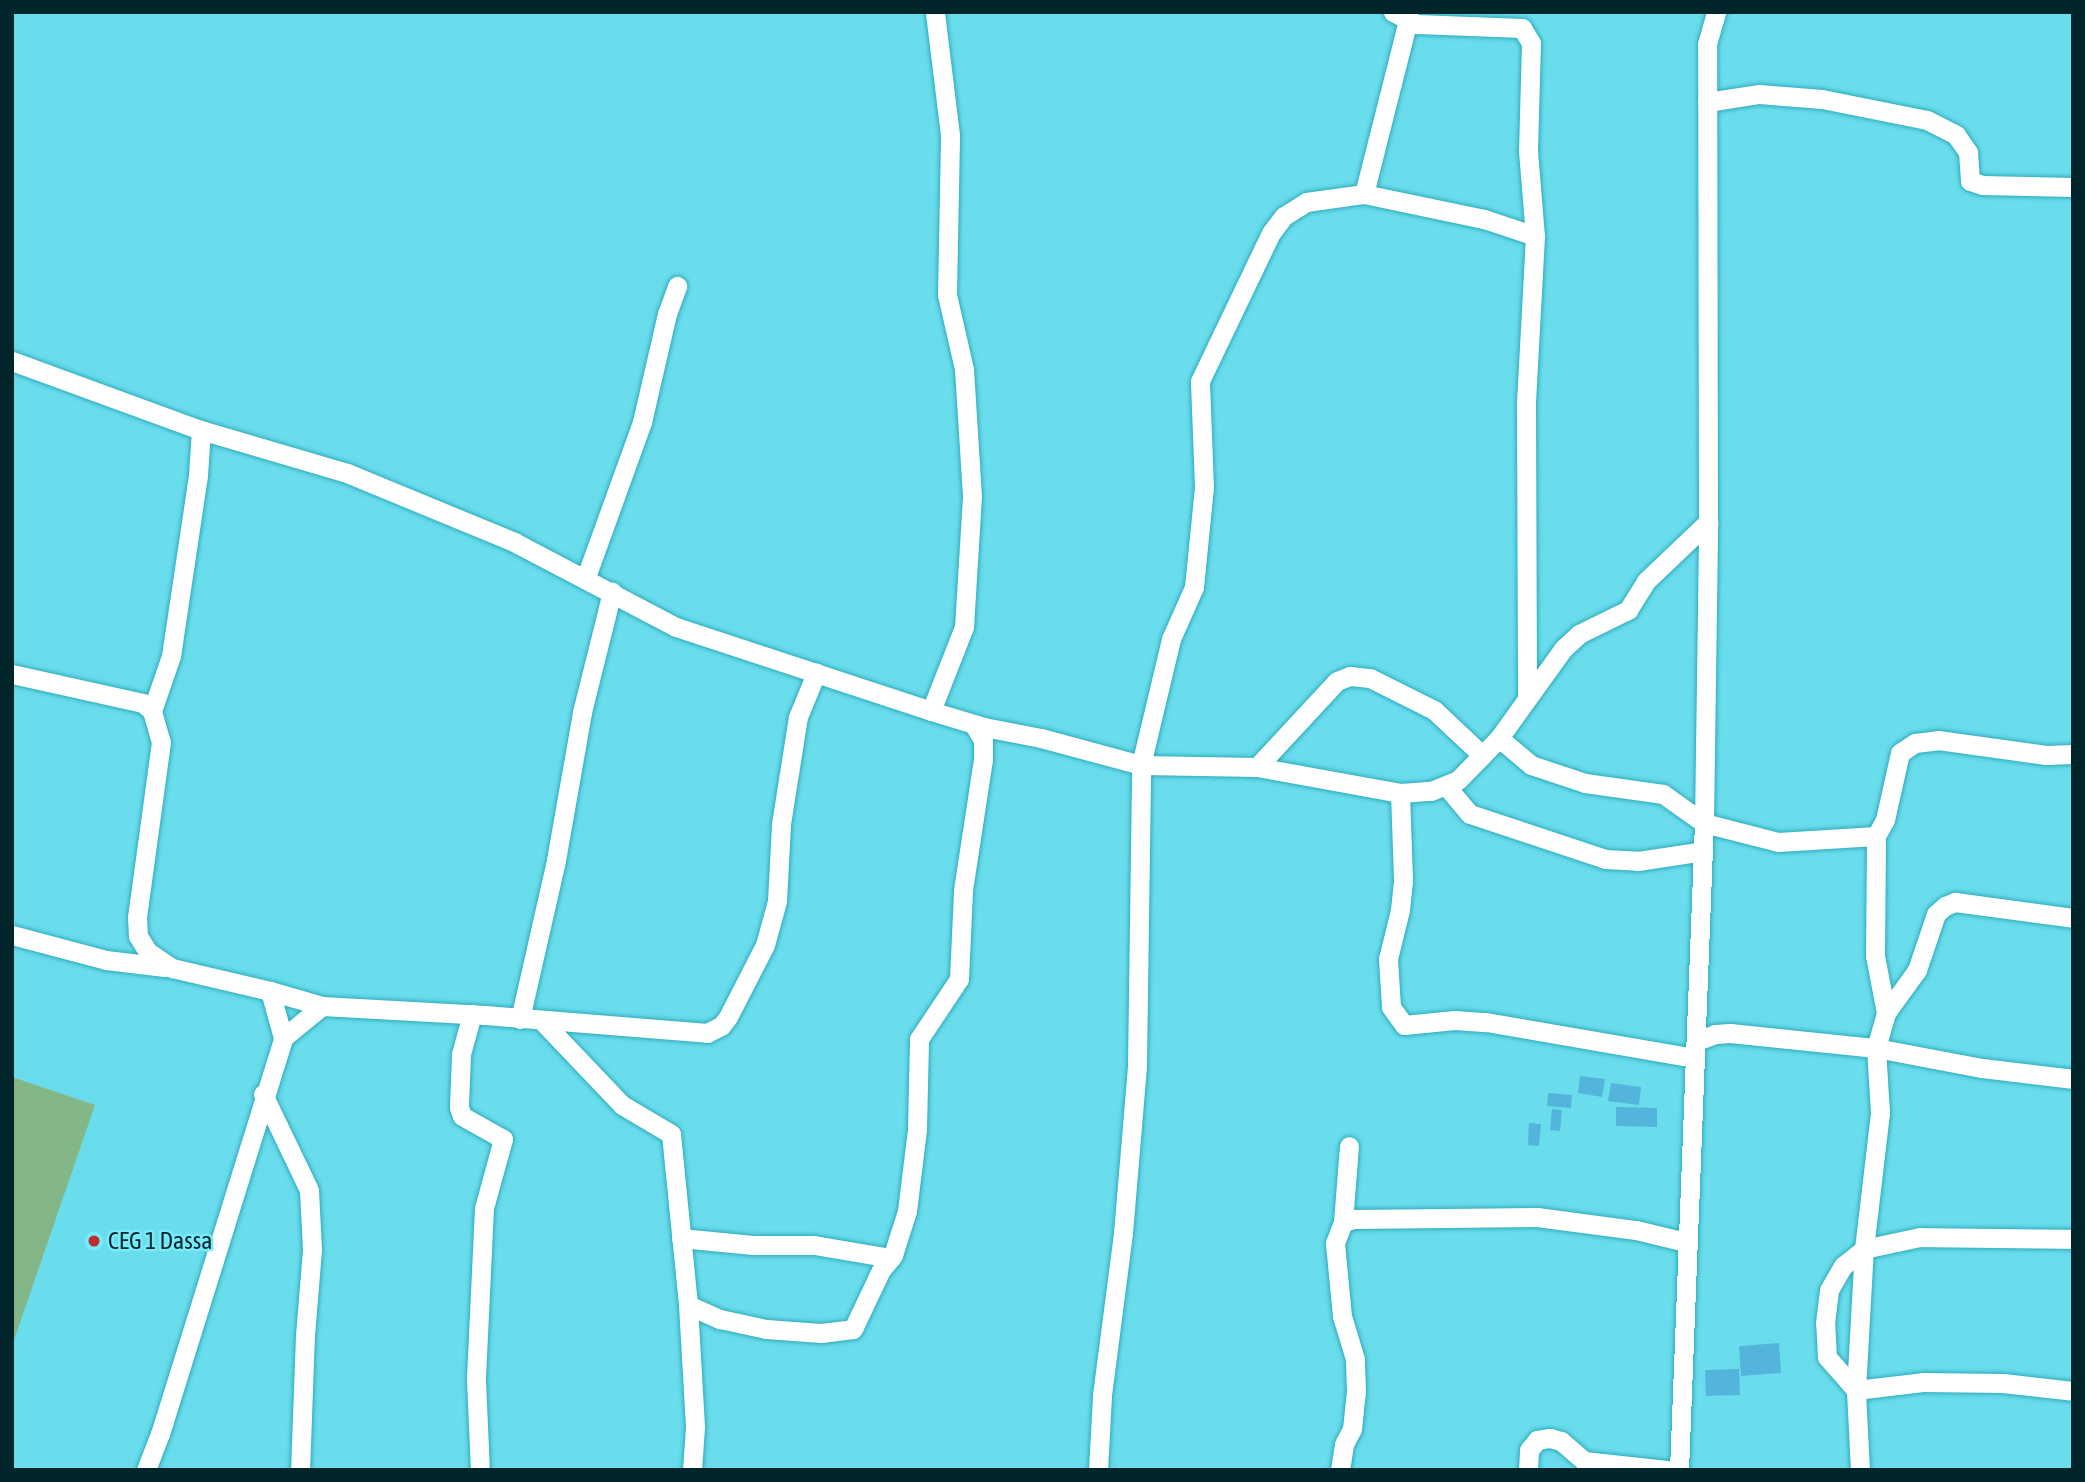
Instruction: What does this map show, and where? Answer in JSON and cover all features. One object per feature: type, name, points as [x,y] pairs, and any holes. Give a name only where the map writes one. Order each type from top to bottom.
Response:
[{"type":"street","points":[[931,711],[964,627],[972,496],[964,369],[947,295],[950,135],[934,12]]},
{"type":"street","points":[[1679,1470],[1704,822],[1708,522],[1707,44],[1716,12]]},
{"type":"street","points":[[1364,194],[1401,16],[1417,24],[1522,28],[1531,43],[1528,151],[1535,236],[1526,389],[1527,695]]},
{"type":"street","points":[[1707,102],[1759,94],[1822,99],[1927,120],[1956,135],[1968,152],[1970,181],[1982,185],[2073,187]]},
{"type":"street","points":[[1098,1470],[1102,1395],[1123,1233],[1137,1065],[1141,765],[1171,639],[1194,587],[1204,487],[1200,382],[1271,233],[1284,216],[1307,202],[1364,194],[1484,219],[1535,236]]},
{"type":"street","points":[[586,577],[642,422],[667,314],[677,286]]},
{"type":"street","points":[[12,361],[201,430],[347,472],[514,542],[586,577],[676,627],[974,725],[1041,738],[1141,765],[1257,767],[1400,793],[1447,787],[1499,738],[1527,695],[1563,649],[1579,634],[1628,610],[1646,581],[1708,522]]},
{"type":"street","points":[[152,711],[171,656],[198,475],[201,430]]},
{"type":"street","points":[[520,1019],[556,859],[582,712],[612,592]]},
{"type":"street","points":[[12,935],[106,960],[172,968],[270,990],[322,1006],[472,1014],[542,1022],[707,1033],[721,1026],[765,945],[777,901],[782,824],[798,717],[816,673]]},
{"type":"street","points":[[12,674],[143,703],[152,711],[161,742],[137,917],[138,936],[148,952],[172,968]]},
{"type":"street","points":[[1257,767],[1337,681],[1350,677],[1370,678],[1434,710],[1482,755]]},
{"type":"street","points":[[688,1305],[720,1319],[766,1329],[821,1333],[853,1329],[881,1270],[891,1258],[902,1236],[917,1129],[919,1039],[959,979],[962,890],[984,760],[983,740],[974,725]]},
{"type":"street","points":[[1499,738],[1531,765],[1585,783],[1663,794],[1704,822],[1778,842],[1876,836]]},
{"type":"street","points":[[1886,1013],[1875,956],[1876,836],[1885,820],[1900,753],[1916,743],[1938,740],[2046,755],[2073,754]]},
{"type":"street","points":[[1447,787],[1470,814],[1605,859],[1638,861],[1703,851]]},
{"type":"street","points":[[1400,793],[1403,881],[1400,910],[1388,959],[1391,1007],[1404,1025],[1455,1020],[1486,1022],[1696,1049],[1714,1034],[1730,1033],[1876,1048],[1982,1068],[2073,1079]]},
{"type":"street","points":[[1860,1470],[1856,1390],[1864,1249],[1880,1112],[1876,1048],[1886,1013],[1917,970],[1936,914],[1945,906],[1955,902],[2073,918]]},
{"type":"street","points":[[270,990],[283,1038]]},
{"type":"street","points":[[146,1470],[160,1434],[263,1094],[283,1038],[322,1006]]},
{"type":"street","points":[[472,1014],[461,1054],[459,1107],[462,1116],[503,1139],[484,1208],[477,1380],[480,1470]]},
{"type":"street","points":[[542,1022],[622,1105],[671,1134],[688,1305],[695,1427],[692,1470]]},
{"type":"street","points":[[263,1094],[309,1190],[312,1250],[305,1335],[300,1470]]},
{"type":"street","points":[[1340,1470],[1344,1444],[1352,1429],[1356,1391],[1355,1359],[1342,1316],[1335,1243],[1343,1222],[1349,1146]]},
{"type":"street","points":[[1343,1222],[1354,1219],[1537,1217],[1636,1230],[1686,1242]]},
{"type":"street","points":[[1856,1390],[1827,1357],[1825,1323],[1829,1290],[1843,1266],[1864,1249],[1920,1237],[2073,1239]]},
{"type":"street","points":[[681,1238],[753,1245],[814,1245],[891,1258]]},
{"type":"street","points":[[1856,1390],[1923,1382],[2003,1383],[2073,1391]]},
{"type":"street","points":[[1528,1470],[1529,1450],[1537,1440],[1550,1438],[1561,1441],[1584,1461],[1667,1470]]},
{"type":"green space","points":[[12,1077],[95,1105],[12,1346]]},
{"type":"building","points":[[1580,1076],[1605,1079],[1602,1097],[1578,1093]]},
{"type":"building","points":[[1611,1083],[1641,1087],[1639,1105],[1608,1101]]},
{"type":"building","points":[[1548,1093],[1572,1095],[1571,1108],[1547,1106]]},
{"type":"building","points":[[1616,1107],[1657,1108],[1657,1127],[1616,1126]]},
{"type":"building","points":[[1552,1109],[1562,1110],[1560,1131],[1550,1130]]},
{"type":"building","points":[[1529,1123],[1541,1124],[1539,1146],[1528,1145]]},
{"type":"building","points":[[1779,1343],[1781,1373],[1741,1376],[1739,1346]]},
{"type":"building","points":[[1739,1369],[1740,1395],[1706,1396],[1705,1370]]},
{"type":"place","name":"CEG 1 Dassa","points":[[94,1241]]}]
